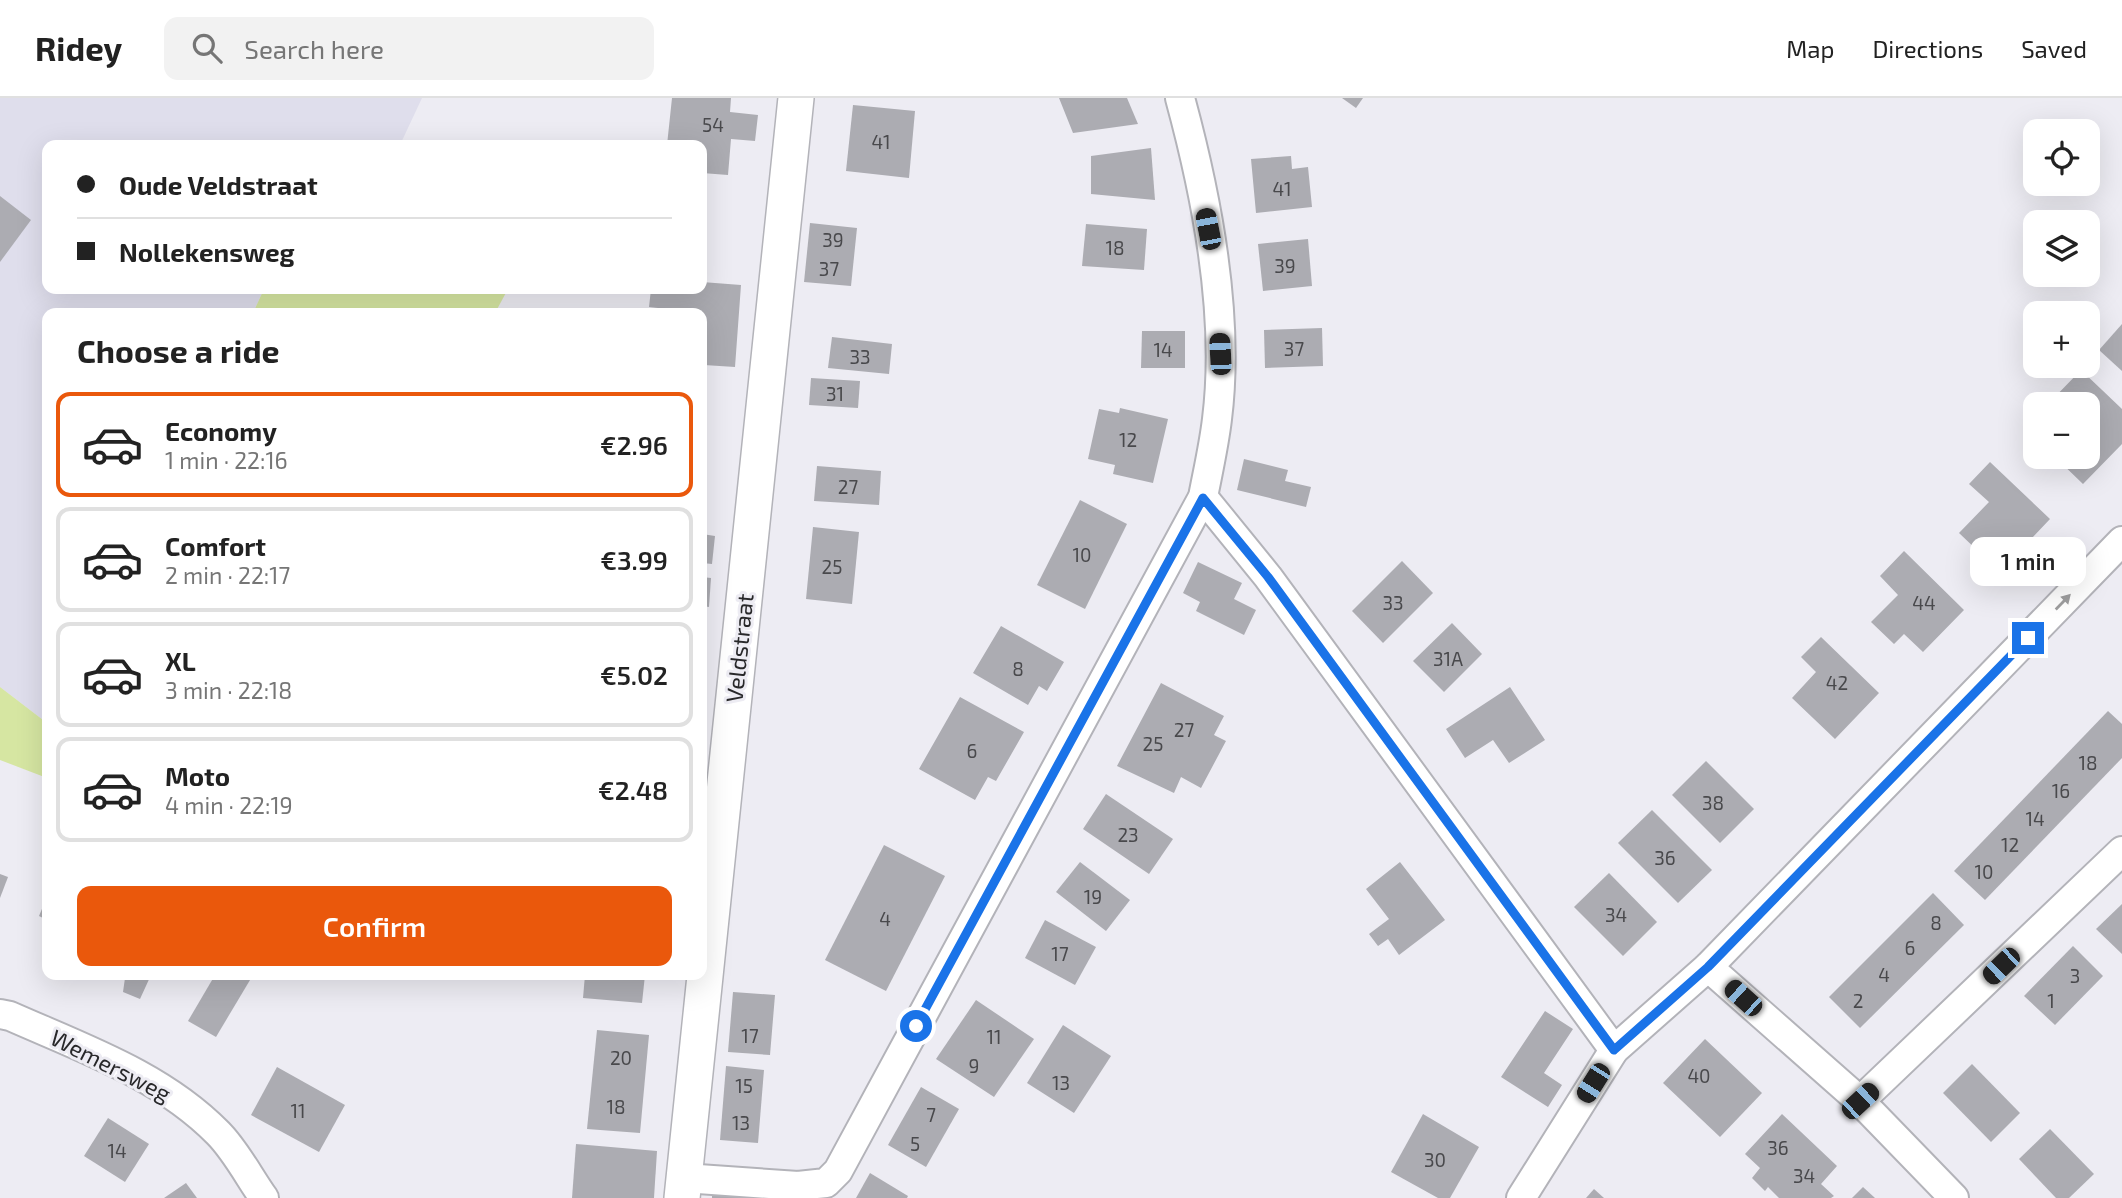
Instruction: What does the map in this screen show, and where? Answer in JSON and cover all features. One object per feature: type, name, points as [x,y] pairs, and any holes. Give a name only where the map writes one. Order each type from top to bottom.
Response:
[{"type":"street","name":"Veldstraat","points":[[707,956],[796,98]]},
{"type":"street","points":[[683,1188],[798,1186],[826,1182],[838,1171],[1203,498],[1217,417],[1220,354],[1214,262],[1188,104]]},
{"type":"street","points":[[1203,498],[1268,577],[1614,1050]]},
{"type":"street","points":[[1521,1198],[1614,1050],[1708,967],[2122,541]]},
{"type":"street","points":[[1860,1101],[2122,851]]},
{"type":"street","points":[[1708,967],[1860,1101],[1954,1198]]},
{"type":"street","name":"Veldstraat","points":[[683,1188],[705,980]]},
{"type":"street","name":"Wemersweg","points":[[0,1014],[109,1060],[173,1094],[219,1134],[264,1198]]},
{"type":"shaded area","points":[[0,98],[422,98],[402,140],[42,140],[42,294],[262,294],[255,308],[42,308],[42,719],[0,687]]},
{"type":"green space","points":[[262,294],[505,294],[498,308],[255,308]]},
{"type":"green space","points":[[0,687],[42,719],[42,776],[0,760]]},
{"type":"building","points":[[672,98],[731,98],[730,112],[758,115],[755,141],[731,139],[728,175],[707,173],[707,140],[668,140]]},
{"type":"building","points":[[1059,98],[1127,98],[1138,124],[1073,133]]},
{"type":"building","points":[[1342,98],[1363,98],[1356,108]]},
{"type":"building","points":[[853,105],[915,111],[909,178],[846,171]]},
{"type":"building","points":[[1151,148],[1155,200],[1091,194],[1091,156]]},
{"type":"building","points":[[1291,156],[1292,169],[1308,167],[1312,207],[1256,213],[1251,159]]},
{"type":"building","points":[[0,196],[31,220],[0,262]]},
{"type":"building","points":[[810,223],[857,228],[851,286],[804,282]]},
{"type":"building","points":[[1086,224],[1147,229],[1144,270],[1082,266]]},
{"type":"building","points":[[1308,239],[1312,286],[1263,291],[1258,244]]},
{"type":"building","points":[[707,282],[741,285],[735,367],[707,365],[707,308],[649,307],[650,294],[707,294]]},
{"type":"building","points":[[2122,324],[2122,371],[2100,349]]},
{"type":"building","points":[[1322,328],[1323,366],[1265,368],[1264,330]]},
{"type":"building","points":[[1142,331],[1185,331],[1185,368],[1141,368]]},
{"type":"building","points":[[832,337],[892,344],[889,374],[828,368]]},
{"type":"building","points":[[811,378],[860,381],[858,408],[809,405]]},
{"type":"building","points":[[2073,378],[2089,378],[2122,409],[2122,444],[2100,467],[2100,392],[2060,392]]},
{"type":"building","points":[[1120,408],[1168,419],[1153,483],[1113,474],[1115,465],[1088,459],[1099,409],[1119,413]]},
{"type":"building","points":[[1244,459],[1288,470],[1285,481],[1311,487],[1306,507],[1237,490]]},
{"type":"building","points":[[1990,462],[2050,519],[2000,572],[1959,533],[1989,502],[1969,484]]},
{"type":"building","points":[[817,466],[881,471],[879,505],[814,501]]},
{"type":"building","points":[[2067,469],[2098,469],[2083,484]]},
{"type":"building","points":[[1080,500],[1127,524],[1085,609],[1037,585]]},
{"type":"building","points":[[813,527],[859,532],[852,604],[806,599]]},
{"type":"building","points":[[707,535],[715,536],[712,564],[707,564]]},
{"type":"building","points":[[1904,551],[1964,610],[1923,652],[1904,634],[1894,644],[1871,622],[1898,595],[1880,576]]},
{"type":"building","points":[[1402,561],[1433,593],[1383,643],[1352,611]]},
{"type":"building","points":[[1198,562],[1242,583],[1234,599],[1256,610],[1244,635],[1196,611],[1200,602],[1183,593]]},
{"type":"building","points":[[707,578],[711,578],[707,607]]},
{"type":"building","points":[[1452,623],[1482,654],[1444,692],[1413,661]]},
{"type":"building","points":[[1001,626],[1064,662],[1047,691],[1039,686],[1028,705],[973,673]]},
{"type":"building","points":[[1821,637],[1879,693],[1835,739],[1792,698],[1816,672],[1801,657]]},
{"type":"building","points":[[1161,683],[1224,716],[1214,735],[1226,741],[1201,788],[1181,777],[1174,793],[1117,766]]},
{"type":"building","points":[[1510,687],[1545,740],[1509,763],[1493,740],[1465,758],[1446,729]]},
{"type":"building","points":[[960,697],[1024,732],[996,781],[988,777],[975,800],[919,769]]},
{"type":"building","points":[[2108,711],[2122,724],[2122,758],[1985,900],[1954,871]]},
{"type":"building","points":[[1706,761],[1754,809],[1720,843],[1672,795]]},
{"type":"building","points":[[1106,794],[1173,839],[1149,874],[1083,829]]},
{"type":"building","points":[[1652,810],[1712,870],[1678,903],[1618,843]]},
{"type":"building","points":[[884,845],[945,876],[886,991],[825,960]]},
{"type":"building","points":[[1080,862],[1130,900],[1106,931],[1056,892]]},
{"type":"building","points":[[1400,862],[1445,920],[1399,955],[1388,939],[1378,946],[1369,934],[1389,919],[1366,889]]},
{"type":"building","points":[[1609,873],[1657,922],[1623,956],[1574,907]]},
{"type":"building","points":[[0,874],[8,877],[0,898]]},
{"type":"building","points":[[1933,893],[1964,925],[1860,1028],[1829,997]]},
{"type":"building","points":[[2122,904],[2122,954],[2096,929]]},
{"type":"building","points":[[1045,920],[1096,947],[1075,985],[1025,958]]},
{"type":"building","points":[[2073,946],[2103,976],[2055,1025],[2024,996]]},
{"type":"building","points":[[125,980],[149,980],[140,999],[123,992]]},
{"type":"building","points":[[212,980],[250,980],[216,1037],[188,1021]]},
{"type":"building","points":[[585,980],[644,980],[642,1003],[583,998]]},
{"type":"building","points":[[733,992],[775,995],[770,1055],[728,1052]]},
{"type":"building","points":[[976,1000],[1034,1039],[994,1097],[936,1059]]},
{"type":"building","points":[[1545,1011],[1573,1029],[1544,1073],[1562,1085],[1548,1107],[1501,1077]]},
{"type":"building","points":[[1063,1025],[1111,1056],[1074,1113],[1027,1083]]},
{"type":"building","points":[[597,1030],[649,1035],[640,1133],[587,1129]]},
{"type":"building","points":[[1705,1039],[1762,1093],[1720,1137],[1663,1083]]},
{"type":"building","points":[[1972,1064],[2020,1113],[1991,1142],[1943,1093]]},
{"type":"building","points":[[726,1066],[764,1070],[758,1143],[720,1140]]},
{"type":"building","points":[[277,1067],[345,1105],[319,1152],[251,1115]]},
{"type":"building","points":[[921,1087],[959,1109],[926,1167],[888,1145]]},
{"type":"building","points":[[1423,1114],[1479,1147],[1450,1198],[1438,1198],[1391,1172]]},
{"type":"building","points":[[1782,1114],[1837,1166],[1821,1184],[1834,1196],[1831,1198],[1779,1198],[1768,1187],[1765,1191],[1752,1178],[1760,1168],[1745,1154]]},
{"type":"building","points":[[108,1118],[149,1144],[125,1182],[84,1156]]},
{"type":"building","points":[[2050,1129],[2094,1174],[2069,1198],[2056,1198],[2019,1159]]},
{"type":"building","points":[[576,1144],[657,1151],[654,1198],[572,1198]]},
{"type":"building","points":[[870,1173],[908,1196],[907,1198],[856,1198]]},
{"type":"building","points":[[186,1183],[197,1198],[164,1198]]},
{"type":"building","points":[[1863,1187],[1875,1198],[1852,1198]]},
{"type":"building","points":[[1594,1189],[1604,1198],[1586,1198]]},
{"type":"building","points":[[712,1192],[760,1196],[760,1198],[712,1198]]},
{"type":"route","points":[[916,1026],[1203,498],[1268,577],[1614,1050],[1708,967],[2028,638]]}]
